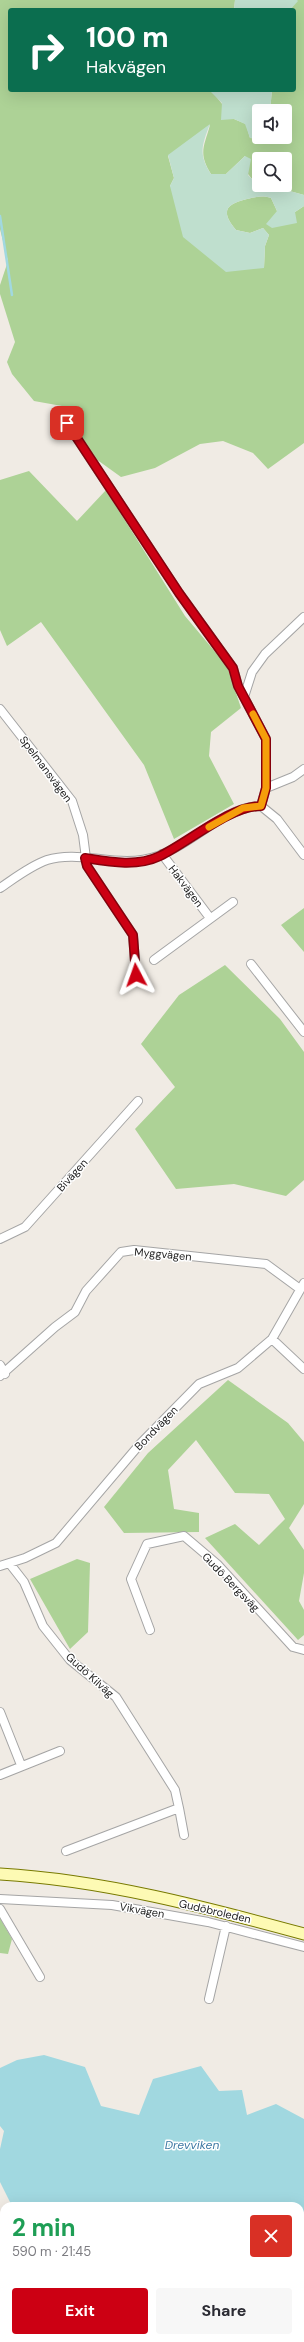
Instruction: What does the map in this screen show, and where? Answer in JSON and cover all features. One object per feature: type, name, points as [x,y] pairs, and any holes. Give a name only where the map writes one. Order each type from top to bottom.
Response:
[{"type":"main road","name":"Gudöbroleden","points":[[0,1874],[33,1876],[125,1891],[219,1911],[304,1934]]},
{"type":"main road","name":"Gudöbroleden","points":[[0,1881],[125,1891]]},
{"type":"street","points":[[59,411],[179,593],[233,668],[244,697],[266,739],[266,788],[261,806],[277,819],[304,855]]},
{"type":"street","points":[[244,697],[252,672],[265,654],[304,617]]},
{"type":"street","name":"Spelmansvägen","points":[[0,709],[72,801],[83,835],[85,858]]},
{"type":"street","points":[[266,788],[293,777],[304,769]]},
{"type":"street","name":"Hakvägen","points":[[0,888],[33,866],[47,860],[85,858],[112,862],[137,862],[162,854],[243,808],[261,806]]},
{"type":"street","name":"Hakvägen","points":[[162,854],[210,918]]},
{"type":"street","points":[[85,858],[87,866],[133,935],[136,975]]},
{"type":"street","name":"Hakvägen","points":[[154,960],[233,902]]},
{"type":"street","points":[[252,964],[304,1032]]},
{"type":"street","name":"Bivägen","points":[[0,1239],[25,1227],[138,1101]]},
{"type":"street","name":"Myggvägen","points":[[2,1375],[55,1327],[75,1312],[86,1291],[121,1252],[134,1250],[266,1264],[302,1286]]},
{"type":"street","name":"Bondvägen","points":[[0,1566],[10,1564],[56,1543],[140,1444],[199,1384],[238,1368],[272,1339],[302,1286]]},
{"type":"street","points":[[272,1339],[304,1368]]},
{"type":"street","points":[[0,1365],[2,1375]]},
{"type":"street","name":"Gudö Bergsväg","points":[[150,1630],[131,1579],[147,1544],[184,1536],[217,1564],[294,1647],[304,1650]]},
{"type":"street","name":"Gudö Kilväg","points":[[10,1564],[24,1582],[43,1626],[70,1660],[116,1697],[175,1790],[184,1835]]},
{"type":"street","points":[[0,1712],[21,1765]]},
{"type":"street","points":[[0,1775],[60,1750]]},
{"type":"street","points":[[66,1851],[179,1808]]},
{"type":"street","name":"Vikvägen","points":[[0,1899],[112,1905],[226,1926],[304,1947]]},
{"type":"street","points":[[0,1909],[40,1977]]},
{"type":"street","points":[[210,1999],[226,1926]]},
{"type":"green space","points":[[0,0],[235,0],[234,8],[8,8],[8,92],[213,92],[234,119],[246,124],[250,138],[252,138],[252,144],[292,144],[292,104],[271,104],[272,92],[296,92],[296,8],[291,8],[297,0],[304,0],[304,195],[292,192],[292,152],[252,152],[252,179],[248,174],[245,156],[226,174],[211,174],[203,155],[204,145],[210,125],[168,156],[174,178],[170,186],[264,268],[265,246],[269,235],[263,228],[250,233],[236,230],[228,218],[228,209],[234,203],[262,196],[271,198],[277,211],[295,212],[304,206],[304,443],[268,469],[253,453],[223,441],[200,444],[155,468],[121,477],[96,459],[62,406],[34,401],[12,374],[7,362],[15,342],[0,294],[0,285],[8,261],[0,229]]},
{"type":"green space","points":[[235,0],[298,1],[292,8],[234,8]]},
{"type":"green space","points":[[211,92],[272,92],[271,104],[252,104],[252,138],[250,138],[245,124],[234,119],[221,120],[222,103]]},
{"type":"green space","points":[[210,124],[203,144],[203,155],[204,161],[211,174],[226,174],[245,156],[251,159],[248,175],[252,179],[252,192],[292,192],[304,195],[304,206],[295,212],[297,223],[272,228],[266,224],[277,211],[271,198],[262,196],[247,199],[234,203],[228,209],[228,218],[236,230],[250,233],[263,228],[269,235],[265,246],[264,268],[226,272],[183,237],[170,186],[174,178],[168,155]]},
{"type":"green space","points":[[29,471],[77,521],[106,490],[185,616],[227,666],[241,708],[211,732],[209,756],[234,804],[174,839],[144,765],[41,622],[7,646],[0,630],[0,480]]},
{"type":"green space","points":[[304,908],[304,952],[281,925]]},
{"type":"green space","points":[[225,965],[280,1019],[304,1052],[304,1180],[286,1196],[234,1184],[176,1189],[135,1129],[175,1087],[141,1044],[179,995]]},
{"type":"green space","points":[[228,1380],[288,1423],[304,1442],[304,1504],[289,1528],[304,1550],[304,1573],[299,1601],[304,1610],[304,1635],[298,1640],[205,1538],[235,1524],[259,1545],[285,1519],[269,1494],[235,1493],[196,1440],[168,1470],[174,1509],[199,1513],[199,1532],[124,1533],[104,1507],[148,1453]]},
{"type":"green space","points":[[77,1559],[90,1563],[88,1632],[70,1649],[30,1579]]},
{"type":"green space","points":[[0,1918],[12,1939],[8,1954],[0,1953]]},
{"type":"water","name":"Drevviken","points":[[44,2055],[85,2067],[101,2106],[139,2115],[153,2079],[201,2066],[219,2091],[242,2090],[247,2115],[276,2104],[304,2119],[304,2202],[10,2202],[0,2182],[0,2149],[4,2131],[0,2126],[0,2068],[17,2060]]},
{"type":"waterway","points":[[0,216],[12,295]]},
{"type":"slow traffic","points":[[209,827],[243,808],[261,806],[266,788],[268,761],[266,739],[253,714]]},
{"type":"route","points":[[67,423],[179,593],[233,668],[238,686],[266,739],[268,761],[266,788],[261,806],[243,808],[160,856],[137,862],[112,862],[85,858],[87,866],[133,935],[136,975]]}]
